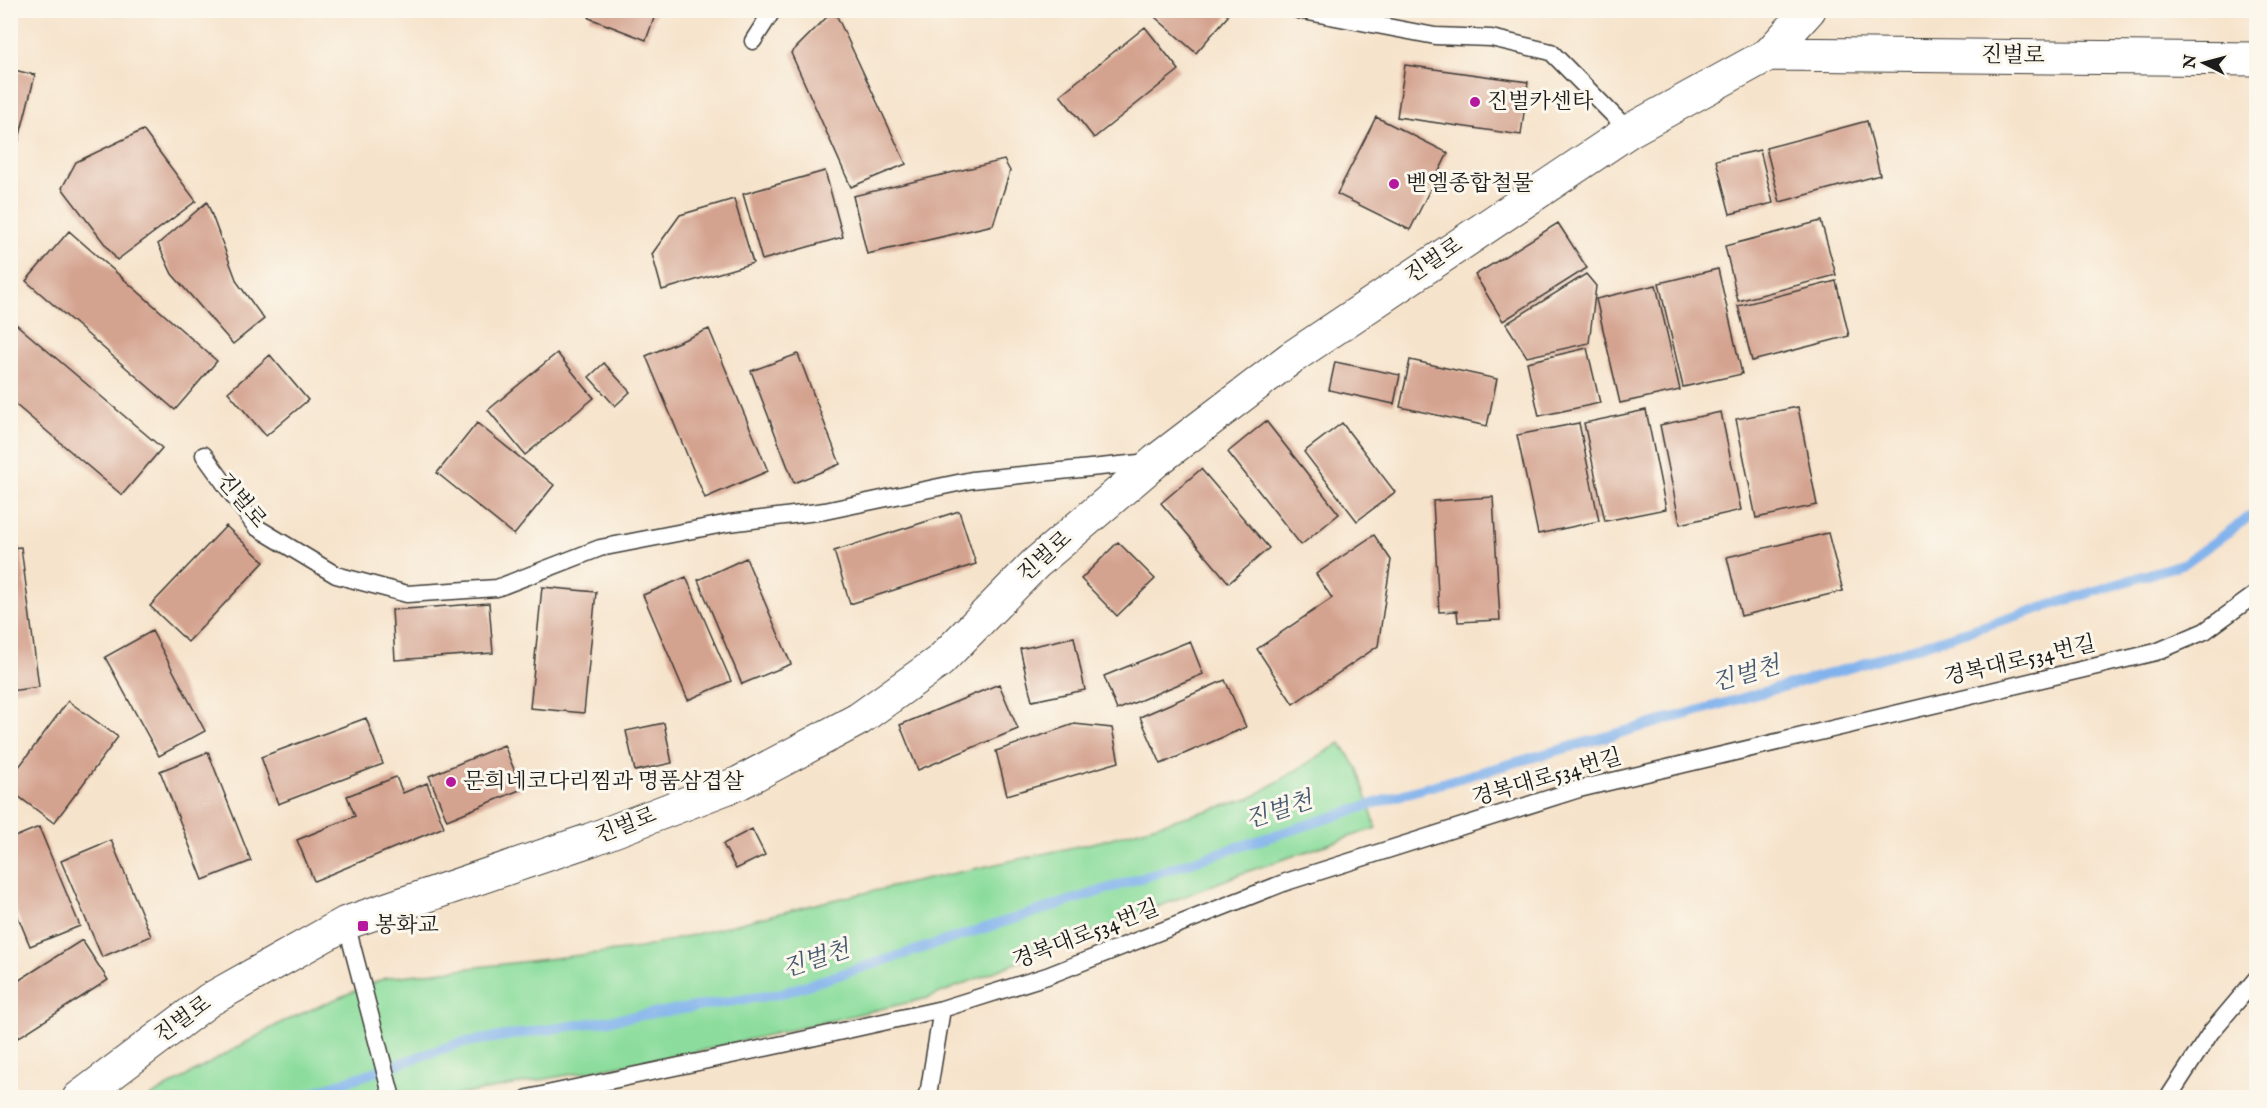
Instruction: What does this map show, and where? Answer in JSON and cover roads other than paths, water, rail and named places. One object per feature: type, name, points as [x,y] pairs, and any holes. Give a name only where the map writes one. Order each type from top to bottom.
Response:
[{"type":"street","name":"진벌로","points":[[79,1098],[208,1000],[346,923],[590,840],[739,783],[859,719],[939,661],[1035,564],[1156,461],[1291,358],[1629,131],[1769,54],[1809,10]]},
{"type":"street","name":"진벌로","points":[[1769,54],[2256,59]]},
{"type":"lane","points":[[753,41],[773,10]]},
{"type":"lane","points":[[1298,10],[1435,36],[1491,38],[1551,52],[1629,131]]},
{"type":"lane","name":"진벌로","points":[[204,455],[256,526],[336,575],[407,594],[496,588],[600,548],[729,523],[825,511],[972,480],[1156,461]]},
{"type":"lane","name":"경복대로534번길","points":[[528,1098],[942,1009],[1047,976],[1286,882],[1579,789],[2156,652],[2205,631],[2256,594]]},
{"type":"lane","points":[[346,923],[357,972],[392,1098]]},
{"type":"lane","points":[[2168,1098],[2211,1032],[2256,979]]},
{"type":"lane","points":[[925,1098],[929,1089],[942,1009]]},
{"type":"waterway","name":"진벌천","points":[[297,1098],[460,1043],[779,994],[1407,793],[1853,667],[2185,563],[2256,512]]},
{"type":"place","name":"진벌카센타","points":[[1475,102]]},
{"type":"place","name":"벧엘종합철물","points":[[1394,184]]},
{"type":"place","name":"문희네코다리찜과 명품삼겹살","points":[[451,782]]},
{"type":"place","name":"봉화교","points":[[363,926]]}]
